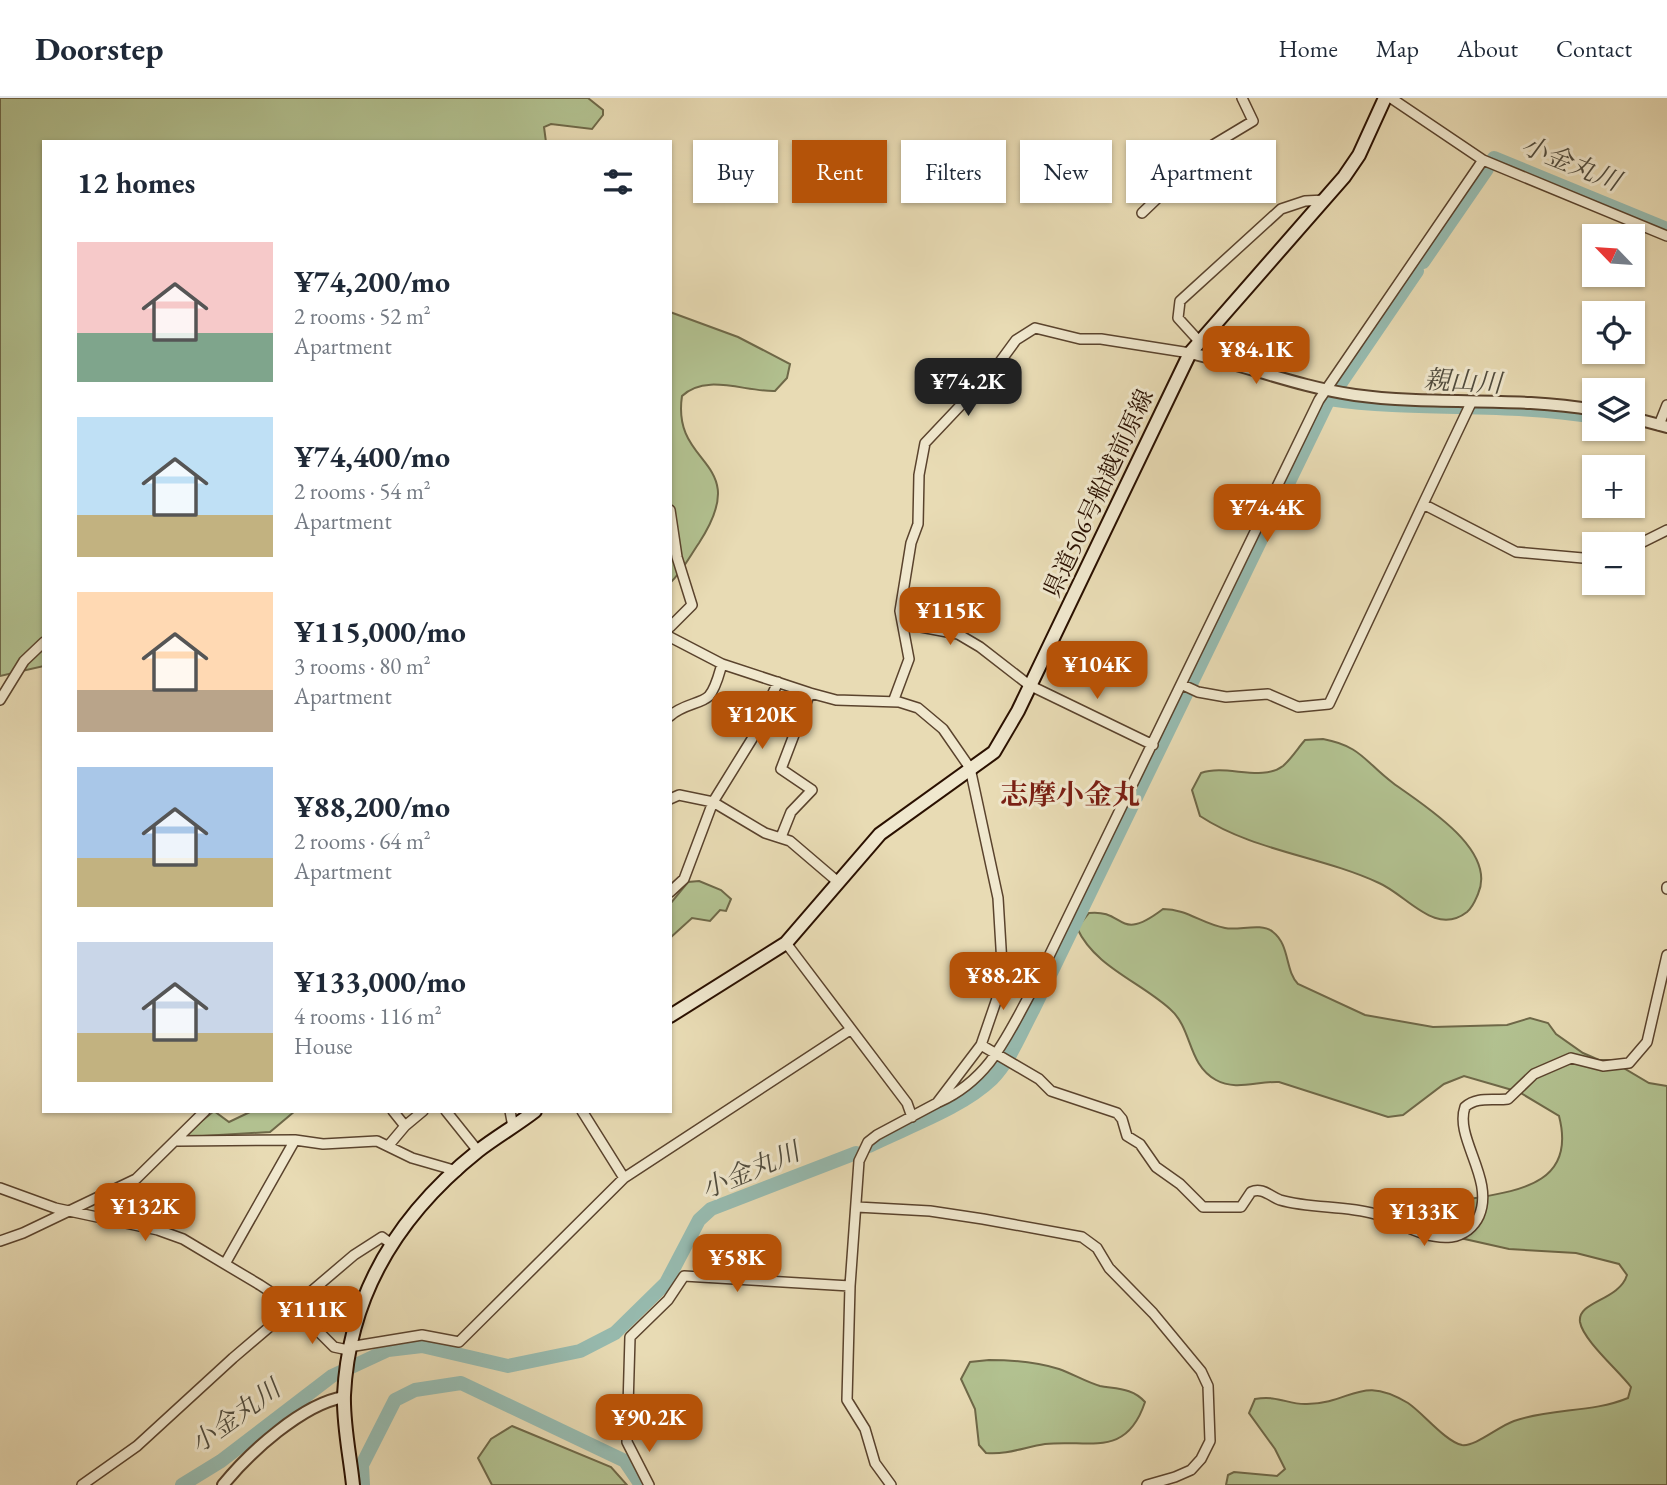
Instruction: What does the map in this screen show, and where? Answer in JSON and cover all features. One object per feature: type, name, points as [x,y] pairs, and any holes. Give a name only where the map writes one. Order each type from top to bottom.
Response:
[{"type":"main road","name":"県道506号船越前原線","points":[[672,1015],[786,943],[880,834],[994,752],[1198,340],[1325,200],[1359,155],[1385,98]]},
{"type":"main road","points":[[353,1485],[344,1397],[349,1349],[365,1294],[390,1243],[478,1151],[532,1113]]},
{"type":"street","points":[[1142,213],[1213,145],[1253,121],[1242,98]]},
{"type":"street","points":[[1391,98],[1483,160],[1667,236]]},
{"type":"street","points":[[891,1485],[875,1463],[865,1429],[847,1399],[850,1286],[859,1161],[869,1142],[972,1084],[995,1054],[1035,985],[1183,685],[1319,400],[1483,160]]},
{"type":"street","points":[[1198,340],[1178,318],[1180,301],[1281,209],[1305,201],[1325,200]]},
{"type":"street","points":[[893,702],[909,659],[905,624],[900,611],[911,543],[918,524],[919,475],[925,443],[994,370],[1016,340],[1035,328],[1080,339],[1101,339],[1190,354],[1355,395],[1470,406],[1546,404],[1582,408]]},
{"type":"street","points":[[1645,421],[1663,426],[1667,405]]},
{"type":"street","points":[[1183,685],[1198,692],[1244,698],[1268,694],[1298,707],[1329,704],[1470,406]]},
{"type":"street","points":[[1423,504],[1516,552],[1582,558]]},
{"type":"street","points":[[672,523],[677,557],[692,605],[672,625]]},
{"type":"street","points":[[1645,541],[1667,530]]},
{"type":"street","points":[[905,624],[958,634],[980,647],[1028,685],[1153,745]]},
{"type":"street","points":[[672,638],[722,664],[810,693],[836,700],[893,702],[918,708],[943,729],[970,768],[998,898],[1003,981],[981,1045],[937,1103]]},
{"type":"street","points":[[0,700],[24,661],[42,644]]},
{"type":"street","points":[[672,714],[682,706],[706,699],[712,693],[722,664]]},
{"type":"street","points":[[672,890],[684,879],[713,802],[752,739],[778,682]]},
{"type":"street","points":[[781,837],[791,812],[812,790],[781,769],[810,693]]},
{"type":"street","points":[[672,798],[679,795],[713,802],[765,833],[781,837],[838,882]]},
{"type":"street","points":[[786,943],[906,1103],[912,1117]]},
{"type":"street","points":[[981,1045],[1039,1079],[1051,1091],[1117,1113],[1122,1119],[1127,1136],[1140,1144],[1156,1167],[1180,1184],[1203,1207],[1241,1207],[1251,1192],[1262,1190],[1279,1199],[1375,1214],[1418,1231],[1450,1237],[1473,1227],[1481,1213],[1483,1198],[1479,1171],[1464,1124],[1465,1107],[1470,1102],[1490,1098],[1508,1099],[1534,1074],[1571,1058],[1603,1066],[1629,1063],[1647,1042],[1667,955]]},
{"type":"street","points":[[1003,981],[1035,985]]},
{"type":"street","points":[[0,1188],[68,1212],[158,1230],[183,1239],[226,1262],[295,1308],[334,1347],[349,1349],[422,1335],[458,1342],[624,1178],[850,1030]]},
{"type":"street","points":[[0,1241],[136,1179],[203,1113]]},
{"type":"street","points":[[395,1113],[405,1126]]},
{"type":"street","points":[[389,1146],[405,1126],[421,1113]]},
{"type":"street","points":[[449,1113],[478,1151]]},
{"type":"street","points":[[510,1113],[513,1127]]},
{"type":"street","points":[[583,1113],[624,1178]]},
{"type":"street","points":[[177,1141],[295,1140],[323,1144],[377,1141],[412,1158],[457,1171]]},
{"type":"street","points":[[226,1262],[295,1140]]},
{"type":"street","points":[[857,1207],[930,1211],[983,1219],[1082,1237],[1097,1248],[1109,1268],[1153,1313],[1201,1371],[1208,1386],[1210,1441],[1201,1460],[1191,1470],[1146,1485]]},
{"type":"street","points":[[82,1485],[137,1446],[233,1357],[295,1308],[354,1255],[382,1237],[390,1243]]},
{"type":"street","points":[[649,1485],[626,1442],[630,1337],[668,1300],[684,1276],[850,1286]]},
{"type":"street","points":[[223,1485],[242,1463],[309,1410],[329,1399],[344,1397]]},
{"type":"green space","points":[[0,98],[588,98],[603,110],[603,115],[592,129],[551,124],[544,127],[546,140],[42,140],[42,666],[0,676]]},
{"type":"green space","points":[[672,313],[738,337],[790,364],[787,378],[775,391],[714,385],[692,389],[682,396],[682,420],[688,438],[715,478],[718,494],[714,515],[682,569],[672,581]]},
{"type":"green space","points":[[1323,739],[1354,750],[1437,815],[1467,845],[1477,861],[1481,877],[1478,894],[1467,912],[1444,920],[1432,917],[1379,883],[1242,837],[1200,816],[1192,790],[1201,773],[1221,770],[1254,773],[1274,771],[1286,763],[1305,740]]},
{"type":"green space","points":[[699,881],[721,890],[731,899],[726,911],[720,910],[710,921],[692,918],[672,936],[672,902],[688,882]]},
{"type":"green space","points":[[1163,909],[1180,911],[1225,928],[1268,929],[1282,944],[1298,984],[1365,1015],[1433,1027],[1507,1025],[1530,1018],[1548,1023],[1556,1034],[1583,1053],[1599,1060],[1610,1060],[1649,1083],[1667,1086],[1667,1485],[1226,1485],[1228,1475],[1234,1472],[1277,1476],[1285,1469],[1275,1449],[1249,1413],[1255,1399],[1271,1398],[1307,1404],[1367,1390],[1378,1391],[1408,1403],[1449,1439],[1467,1445],[1514,1421],[1600,1406],[1628,1398],[1631,1387],[1594,1346],[1580,1322],[1585,1309],[1616,1290],[1627,1275],[1619,1264],[1576,1253],[1509,1249],[1447,1235],[1434,1218],[1440,1205],[1528,1186],[1545,1176],[1557,1162],[1562,1143],[1559,1116],[1519,1092],[1464,1076],[1444,1084],[1403,1115],[1388,1117],[1279,1082],[1231,1085],[1216,1080],[1207,1073],[1195,1056],[1183,1026],[1170,1009],[1106,963],[1085,942],[1077,928],[1089,913],[1101,913],[1129,925],[1148,919]]},
{"type":"green space","points":[[212,1113],[217,1113],[229,1122],[248,1113],[293,1113],[270,1132],[186,1137],[187,1133]]},
{"type":"green space","points":[[989,1360],[1050,1367],[1100,1386],[1130,1392],[1145,1402],[1128,1432],[1117,1439],[1091,1444],[1045,1444],[1009,1452],[986,1453],[979,1445],[975,1409],[961,1379],[970,1362]]},
{"type":"green space","points":[[512,1426],[611,1467],[627,1485],[492,1485],[478,1458],[491,1439]]},
{"type":"waterway","name":"小金丸川","points":[[1494,158],[1667,229]]},
{"type":"waterway","name":"小金丸川","points":[[1423,262],[1487,169]]},
{"type":"waterway","name":"小金丸川","points":[[1340,384],[1417,271]]},
{"type":"waterway","name":"小金丸川","points":[[869,1146],[965,1099],[992,1079],[1010,1055],[1329,399],[1582,415]]},
{"type":"waterway","name":"小金丸川","points":[[182,1485],[221,1461],[332,1376],[388,1350],[422,1346],[508,1366],[580,1351],[615,1333],[666,1283],[699,1220],[711,1209],[856,1153]]},
{"type":"waterway","points":[[363,1485],[362,1465],[395,1400],[415,1390],[461,1383],[625,1461],[641,1485]]},
{"type":"district","name":"志摩小金丸","points":[[1070,794]]},
{"type":"water label","name":"親山川","points":[[1463,381]]}]
